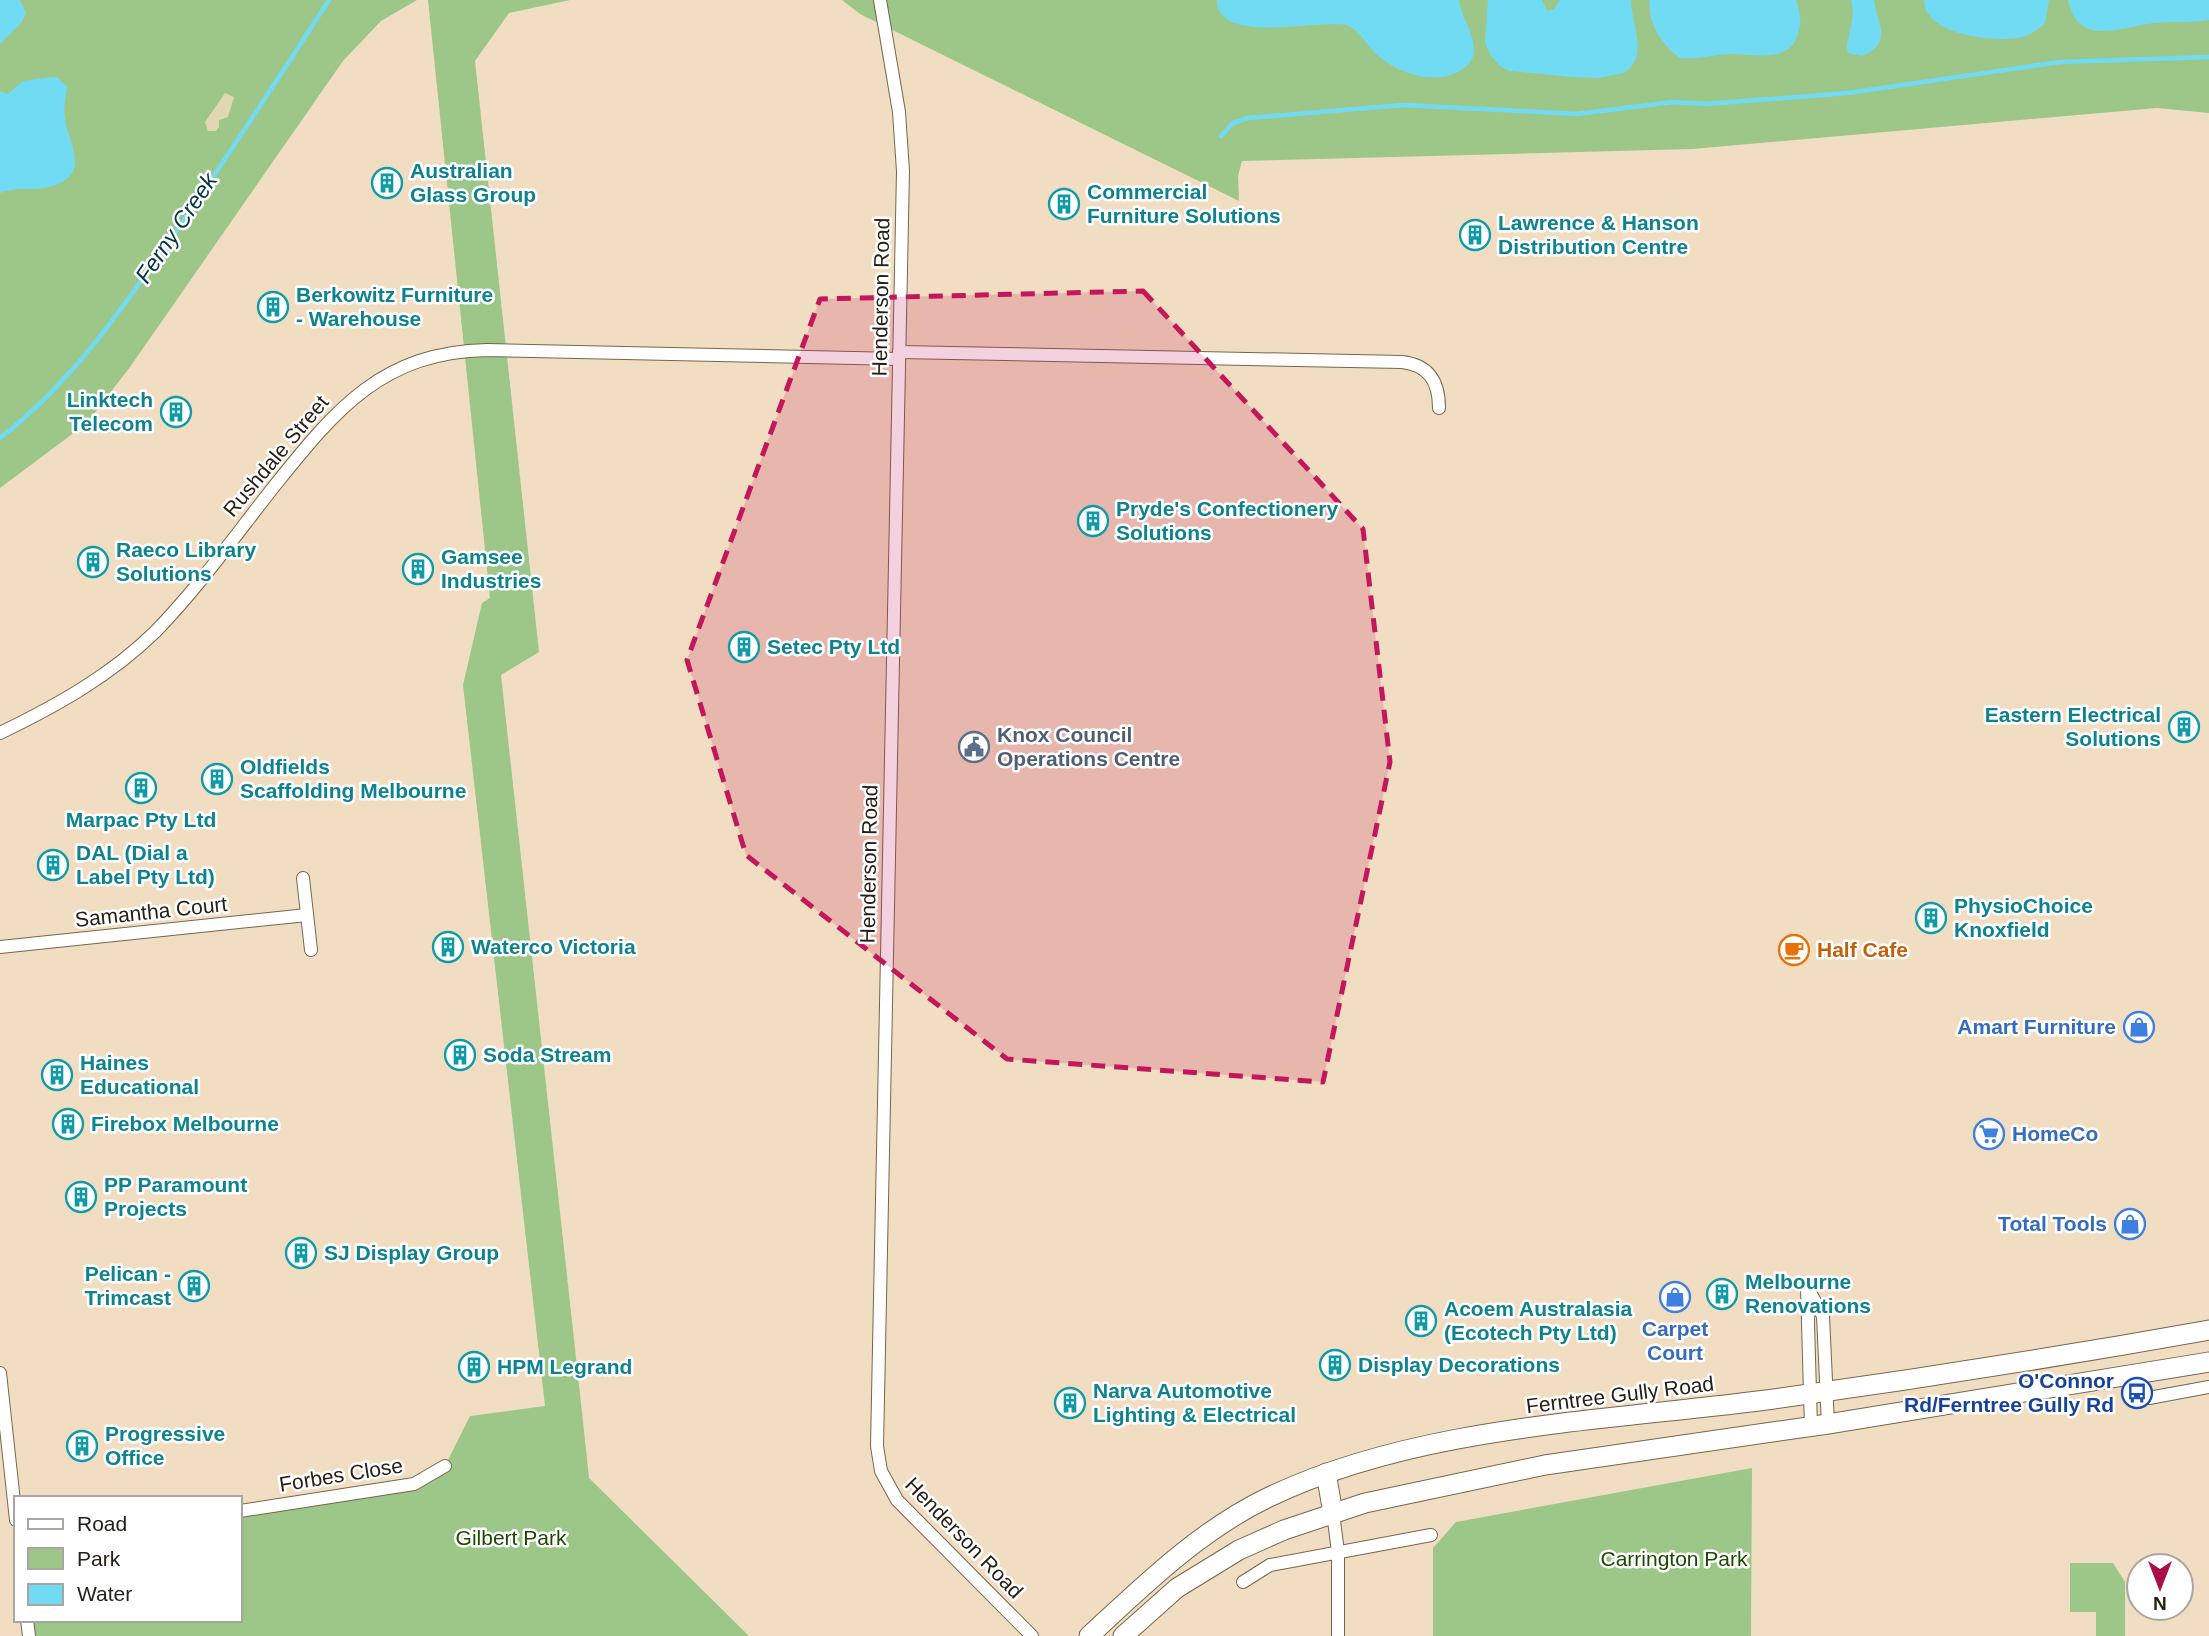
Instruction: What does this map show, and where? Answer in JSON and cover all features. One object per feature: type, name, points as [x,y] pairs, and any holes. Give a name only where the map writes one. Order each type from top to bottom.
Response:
[{"type":"main road","name":"Ferntree Gully Road","points":[[1089,1636],[1171,1562],[1218,1528],[1266,1499],[1326,1473],[1421,1448],[1535,1428],[1818,1392],[2209,1330]]},
{"type":"main road","points":[[1123,1636],[1177,1588],[1206,1568],[1284,1530],[1333,1513],[1503,1472],[1819,1425],[2209,1362]]},
{"type":"main road","points":[[1326,1473],[1333,1513]]},
{"type":"street","name":"Henderson Road","points":[[880,0],[900,112],[903,163],[877,1455],[886,1483],[897,1500],[1032,1636]]},
{"type":"street","name":"Rushdale Street","points":[[0,733],[68,698],[139,647],[181,602],[322,426],[364,389],[399,370],[435,357],[476,350],[1402,362],[1419,366],[1430,374],[1438,388],[1439,408]]},
{"type":"street","points":[[303,878],[311,950]]},
{"type":"street","name":"Samantha Court","points":[[0,947],[307,915]]},
{"type":"street","points":[[1819,1425],[1818,1392],[1807,1287],[1823,1316],[1818,1392],[1819,1425]]},
{"type":"street","points":[[0,1373],[14,1502]]},
{"type":"street","points":[[2149,1398],[2209,1387]]},
{"type":"street","name":"Forbes Close","points":[[242,1511],[414,1484],[445,1466]]},
{"type":"street","points":[[1333,1513],[1338,1552],[1338,1636]]},
{"type":"street","points":[[1243,1582],[1270,1565],[1431,1535]]},
{"type":"highlighted area","points":[[1143,291],[1363,529],[1390,762],[1323,1082],[1007,1059],[746,855],[687,660],[820,299]]},
{"type":"green space","points":[[0,0],[417,0],[381,21],[343,61],[130,367],[87,423],[0,488]]},
{"type":"green space","name":"Gilbert Park","points":[[428,0],[570,0],[509,13],[475,61],[539,652],[501,675],[589,1478],[749,1636],[29,1636],[27,1622],[242,1622],[242,1511],[414,1484],[445,1466],[470,1416],[545,1406],[463,685],[482,603],[490,598]]},
{"type":"green space","points":[[842,0],[2209,0],[2209,113],[2157,108],[1692,149],[1242,161],[1238,176],[1239,201],[860,14]]},
{"type":"green space","name":"Carrington Park","points":[[1752,1468],[1751,1636],[1433,1636],[1433,1548],[1456,1522]]},
{"type":"green space","points":[[2070,1563],[2113,1563],[2125,1582],[2125,1636],[2096,1636],[2096,1612],[2070,1612]]},
{"type":"sand","points":[[225,93],[234,97],[228,117],[219,120],[216,131],[208,131],[205,122]]},
{"type":"water","points":[[0,0],[20,0],[26,13],[21,23],[0,44]]},
{"type":"water","points":[[1217,0],[1459,0],[1474,52],[1471,61],[1464,68],[1448,76],[1416,75],[1385,61],[1356,31],[1346,25],[1250,27],[1233,22],[1221,14]]},
{"type":"water","points":[[1488,0],[1542,0],[1547,11],[1554,9],[1560,0],[1631,0],[1638,48],[1636,57],[1632,66],[1624,73],[1599,78],[1510,71],[1501,67],[1491,56],[1485,43]]},
{"type":"water","points":[[1650,0],[1796,0],[1800,18],[1797,37],[1785,51],[1768,55],[1729,54],[1680,58],[1667,47],[1657,33],[1650,9]]},
{"type":"water","points":[[1851,0],[1874,0],[1880,24],[1881,38],[1878,44],[1862,56],[1848,53],[1847,48],[1852,15]]},
{"type":"water","points":[[1924,0],[2049,0],[2045,23],[2037,30],[2022,37],[1996,39],[1964,34],[1936,22],[1927,12]]},
{"type":"water","points":[[2068,0],[2209,0],[2209,20],[2154,23],[2102,31],[2081,24],[2073,15]]},
{"type":"water","points":[[58,78],[67,87],[64,116],[75,160],[74,168],[70,176],[49,187],[0,193],[0,91],[8,94],[23,81]]},
{"type":"waterway","name":"Ferny Creek","points":[[0,438],[49,394],[113,320],[211,180],[329,0]]},
{"type":"waterway","points":[[1221,136],[1233,123],[1248,118],[1403,105],[1577,114],[1673,102],[1705,104],[1848,93],[2060,62],[2209,57]]},
{"type":"place","name":"Australian Glass Group","points":[[387,183]]},
{"type":"place","name":"Commercial Furniture Solutions","points":[[1064,204]]},
{"type":"place","name":"Lawrence & Hanson Distribution Centre","points":[[1475,235]]},
{"type":"place","name":"Berkowitz Furniture - Warehouse","points":[[273,307]]},
{"type":"place","name":"Linktech Telecom","points":[[176,412]]},
{"type":"place","name":"Pryde's Confectionery Solutions","points":[[1093,521]]},
{"type":"place","name":"Raeco Library Solutions","points":[[93,562]]},
{"type":"place","name":"Gamsee Industries","points":[[418,569]]},
{"type":"place","name":"Setec Pty Ltd","points":[[744,647]]},
{"type":"place","name":"Eastern Electrical Solutions","points":[[2184,727]]},
{"type":"place","name":"Knox Council Operations Centre","points":[[974,747]]},
{"type":"place","name":"Oldfields Scaffolding Melbourne","points":[[217,779]]},
{"type":"place","name":"Marpac Pty Ltd","points":[[141,788]]},
{"type":"place","name":"DAL (Dial a Label Pty Ltd)","points":[[53,865]]},
{"type":"place","name":"PhysioChoice Knoxfield","points":[[1931,918]]},
{"type":"place","name":"Waterco Victoria","points":[[448,947]]},
{"type":"place","name":"Half Cafe","points":[[1794,950]]},
{"type":"place","name":"Amart Furniture","points":[[2139,1027]]},
{"type":"place","name":"Soda Stream","points":[[460,1055]]},
{"type":"place","name":"Haines Educational","points":[[57,1075]]},
{"type":"place","name":"Firebox Melbourne","points":[[68,1124]]},
{"type":"place","name":"HomeCo","points":[[1989,1134]]},
{"type":"place","name":"PP Paramount Projects","points":[[81,1197]]},
{"type":"place","name":"Total Tools","points":[[2130,1224]]},
{"type":"place","name":"SJ Display Group","points":[[301,1253]]},
{"type":"place","name":"Pelican - Trimcast","points":[[194,1286]]},
{"type":"place","name":"Melbourne Renovations","points":[[1722,1294]]},
{"type":"place","name":"Carpet Court","points":[[1675,1297]]},
{"type":"place","name":"Acoem Australasia (Ecotech Pty Ltd)","points":[[1421,1321]]},
{"type":"place","name":"Display Decorations","points":[[1335,1365]]},
{"type":"place","name":"HPM Legrand","points":[[474,1367]]},
{"type":"place","name":"O'Connor Rd/Ferntree Gully Rd","points":[[2137,1393]]},
{"type":"place","name":"Narva Automotive Lighting & Electrical","points":[[1070,1403]]},
{"type":"place","name":"Progressive Office","points":[[82,1446]]}]
